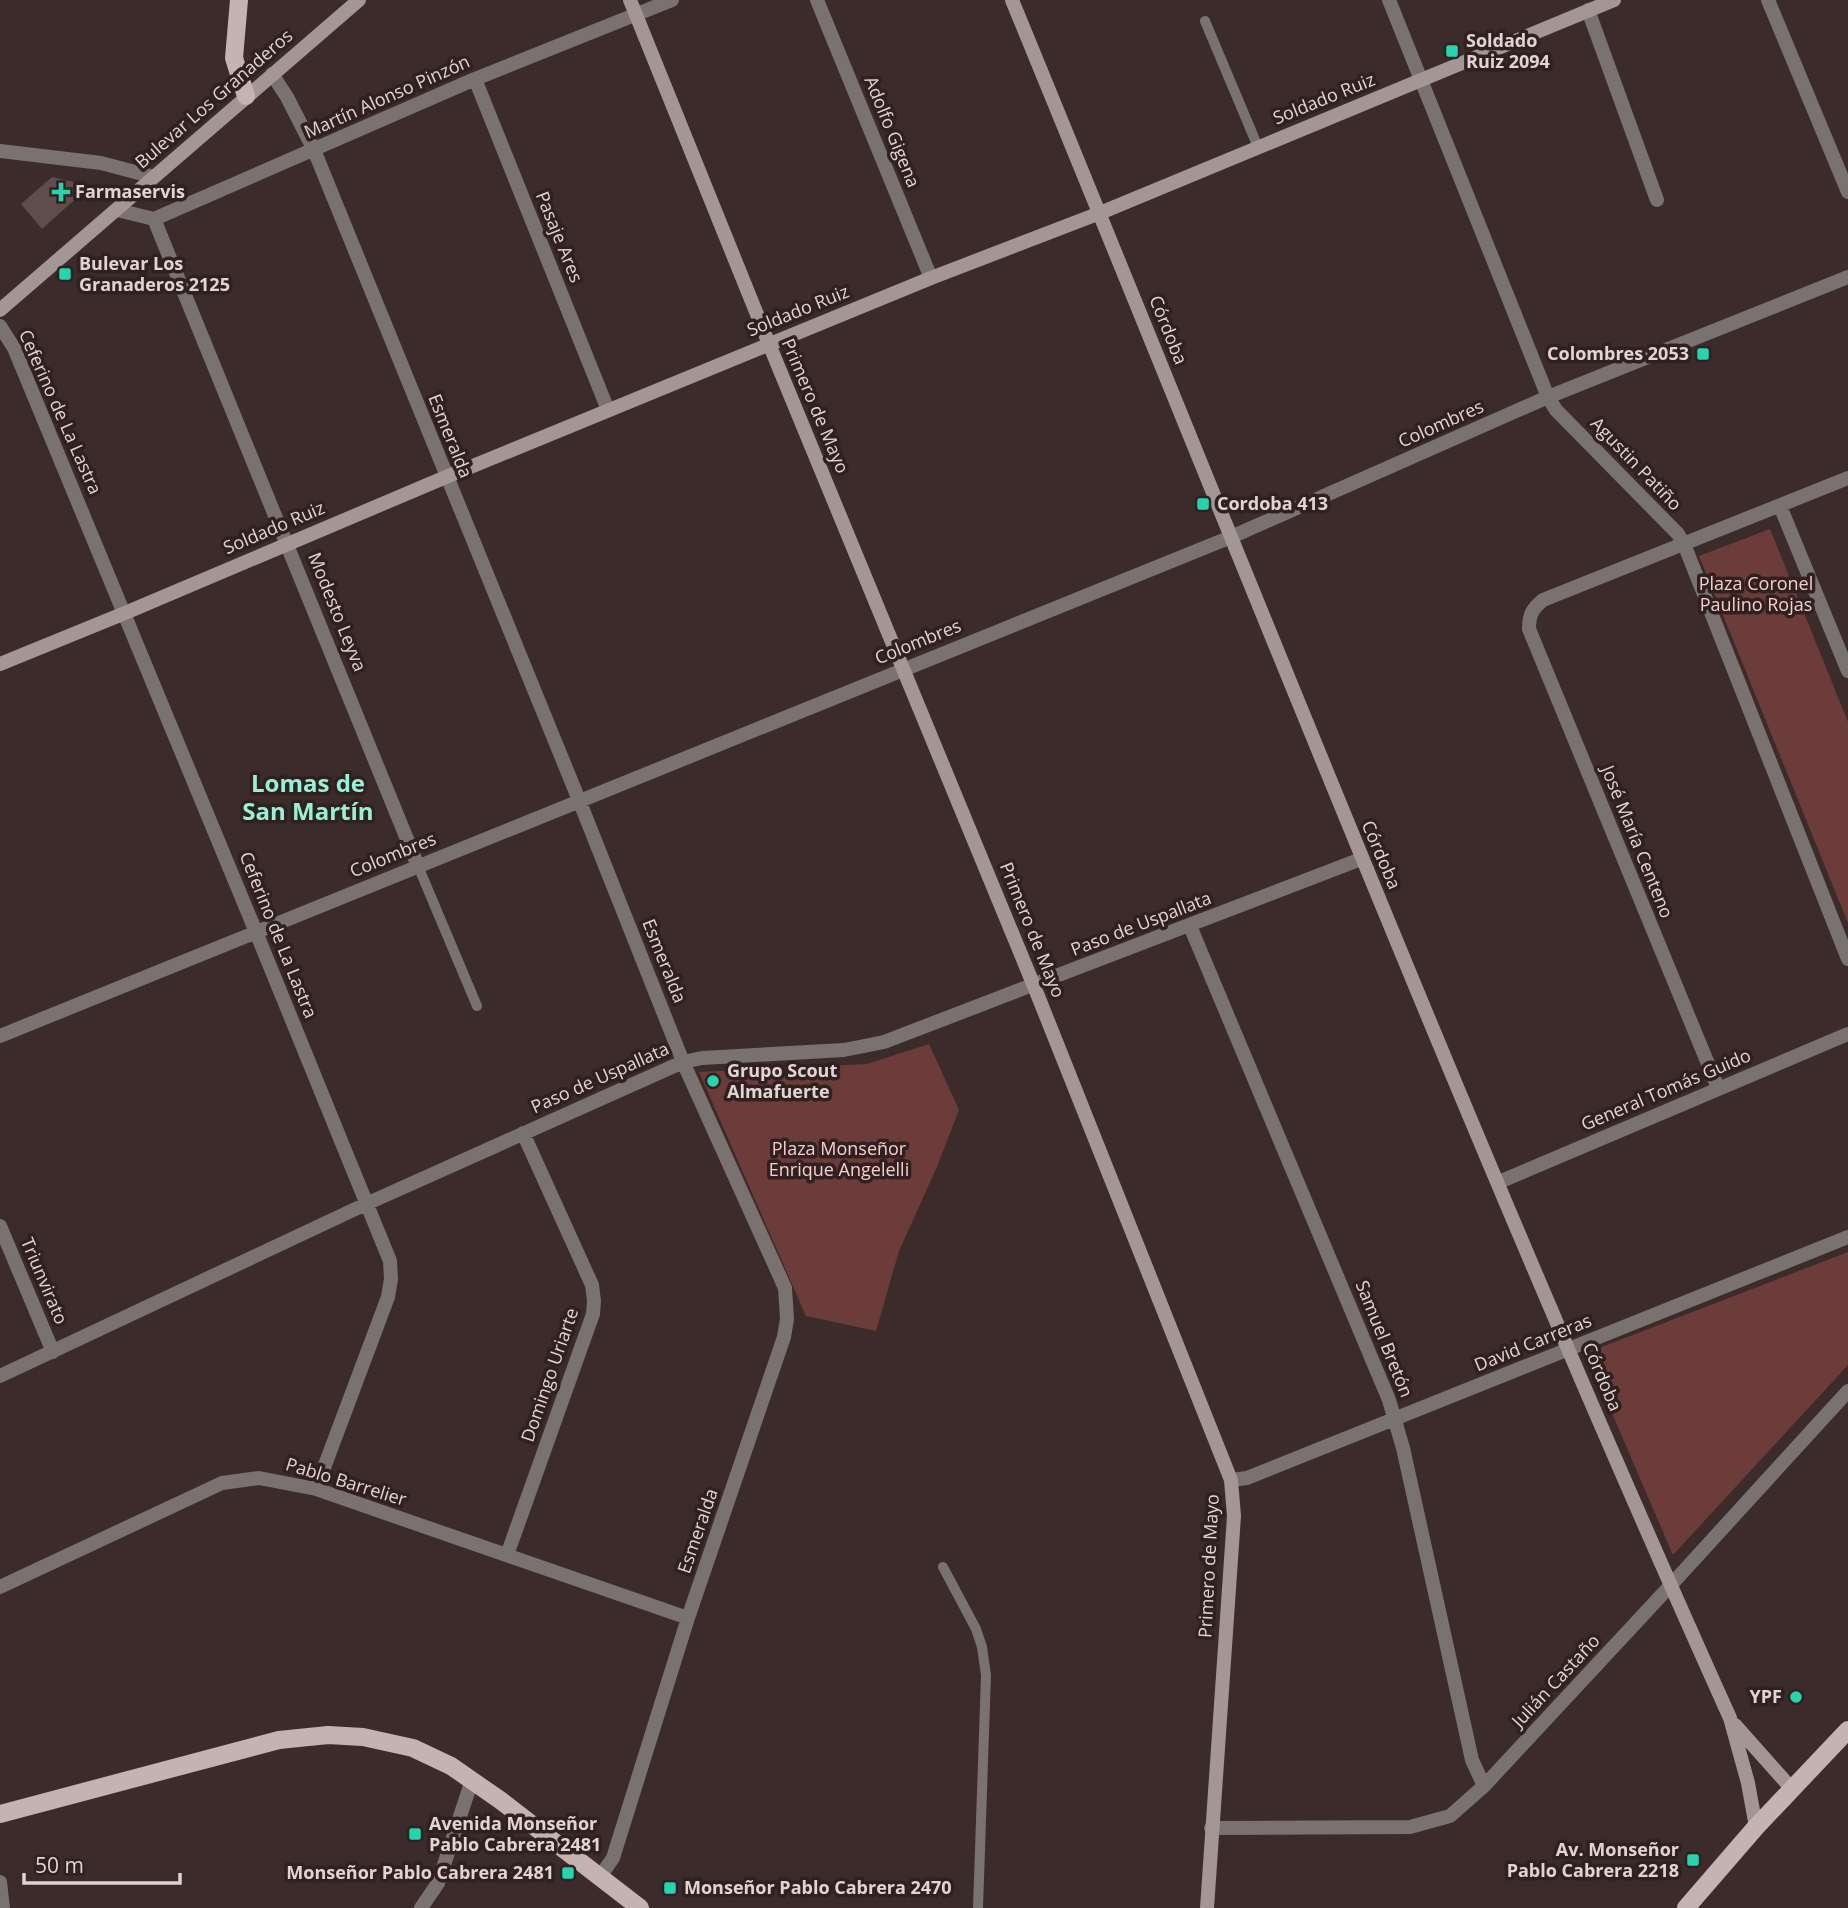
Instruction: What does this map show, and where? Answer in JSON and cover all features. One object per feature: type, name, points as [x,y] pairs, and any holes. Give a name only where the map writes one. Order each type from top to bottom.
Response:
[{"type":"main road","points":[[239,0],[234,58],[246,96]]},
{"type":"main road","name":"Bulevar Los Granaderos","points":[[0,310],[359,0]]},
{"type":"main road","name":"Primero de Mayo","points":[[630,0],[1034,986],[1231,1480],[1234,1516],[1207,1908]]},
{"type":"main road","name":"Córdoba","points":[[1012,0],[1362,859],[1568,1349],[1730,1718],[1748,1783],[1756,1827]]},
{"type":"main road","name":"Soldado Ruiz","points":[[0,664],[608,410],[931,278],[1100,213],[1614,0]]},
{"type":"main road","name":"Córdoba","points":[[1730,1718],[1791,1789]]},
{"type":"main road","points":[[1686,1908],[1756,1827],[1848,1730]]},
{"type":"main road","points":[[0,1814],[253,1746],[305,1736],[363,1737],[432,1755],[472,1780],[640,1908]]},
{"type":"street","name":"Martín Alonso Pinzón","points":[[154,219],[475,79],[672,0]]},
{"type":"street","name":"Adolfo Gigena","points":[[817,0],[931,278]]},
{"type":"street","name":"Agustin Patiño","points":[[1389,0],[1548,397],[1556,410],[1678,534],[1684,544],[1848,959]]},
{"type":"street","points":[[1768,0],[1848,192]]},
{"type":"street","points":[[1588,10],[1657,200]]},
{"type":"street","name":"Esmeralda","points":[[272,74],[314,150],[683,1062],[785,1288],[788,1303],[784,1337],[688,1618],[613,1858],[599,1878]]},
{"type":"street","name":"Pasaje Ares","points":[[475,79],[608,410]]},
{"type":"street","points":[[0,150],[102,163],[154,177]]},
{"type":"street","points":[[117,209],[154,219]]},
{"type":"street","name":"Modesto Leyva","points":[[154,219],[418,866]]},
{"type":"street","name":"Colombres","points":[[0,1036],[1231,537],[1548,397],[1848,277]]},
{"type":"street","name":"Ceferino de La Lastra","points":[[0,326],[14,348],[125,613],[390,1261],[388,1297],[316,1489]]},
{"type":"street","points":[[1684,544],[1848,478]]},
{"type":"street","points":[[1780,506],[1848,671]]},
{"type":"street","name":"José María Centeno","points":[[1684,544],[1543,600],[1532,609],[1529,629],[1718,1088]]},
{"type":"street","name":"Paso de Uspallata","points":[[0,1376],[366,1204],[683,1062],[702,1058],[866,1047],[884,1042],[1362,859]]},
{"type":"street","name":"Samuel Bretón","points":[[1190,926],[1389,1400],[1472,1760],[1484,1786]]},
{"type":"street","name":"General Tomás Guido","points":[[1499,1182],[1848,1034]]},
{"type":"street","name":"Domingo Uriarte","points":[[507,1555],[593,1314],[594,1301],[592,1284],[523,1133]]},
{"type":"street","name":"Triunvirato","points":[[0,1226],[53,1352]]},
{"type":"street","name":"David Carreras","points":[[1231,1480],[1247,1478],[1395,1420],[1848,1237]]},
{"type":"street","name":"Julián Castaño","points":[[1211,1828],[1410,1827],[1450,1816],[1484,1786],[1848,1391]]},
{"type":"street","name":"Pablo Barrelier","points":[[0,1587],[222,1483],[259,1478],[316,1489],[688,1618]]},
{"type":"street","points":[[421,1908],[438,1883],[472,1780]]},
{"type":"street","points":[[0,1882],[3,1908]]},
{"type":"lane","points":[[1205,21],[1258,147]]},
{"type":"lane","points":[[418,866],[477,1006]]},
{"type":"lane","points":[[943,1567],[976,1629],[986,1675],[978,1908]]},
{"type":"green space","name":"Plaza Coronel Paulino Rojas","points":[[1770,529],[1848,722],[1848,923],[1699,556]]},
{"type":"green space","name":"Plaza Monseñor Enrique Angelelli","points":[[929,1044],[959,1110],[899,1251],[876,1331],[806,1316],[699,1072],[867,1064]]},
{"type":"green space","points":[[1848,1252],[1848,1365],[1673,1555],[1586,1353]]},
{"type":"building","points":[[52,177],[90,186],[42,229],[21,204]]},
{"type":"place","name":"Soldado Ruiz 2094","points":[[1452,51]]},
{"type":"place","name":"Farmaservis","points":[[61,192]]},
{"type":"place","name":"Bulevar Los Granaderos 2125","points":[[65,274]]},
{"type":"place","name":"Colombres 2053","points":[[1703,354]]},
{"type":"place","name":"Cordoba 413","points":[[1203,504]]},
{"type":"place","name":"Grupo Scout Almafuerte","points":[[713,1081]]},
{"type":"place","name":"YPF","points":[[1796,1697]]},
{"type":"place","name":"Avenida Monseñor Pablo Cabrera 2481","points":[[415,1834]]},
{"type":"place","name":"Av. Monseñor Pablo Cabrera 2218","points":[[1693,1860]]},
{"type":"place","name":"Monseñor Pablo Cabrera 2481","points":[[568,1873]]},
{"type":"place","name":"Monseñor Pablo Cabrera 2470","points":[[670,1888]]},
{"type":"district","name":"Lomas de San Martín","points":[[308,798]]}]
